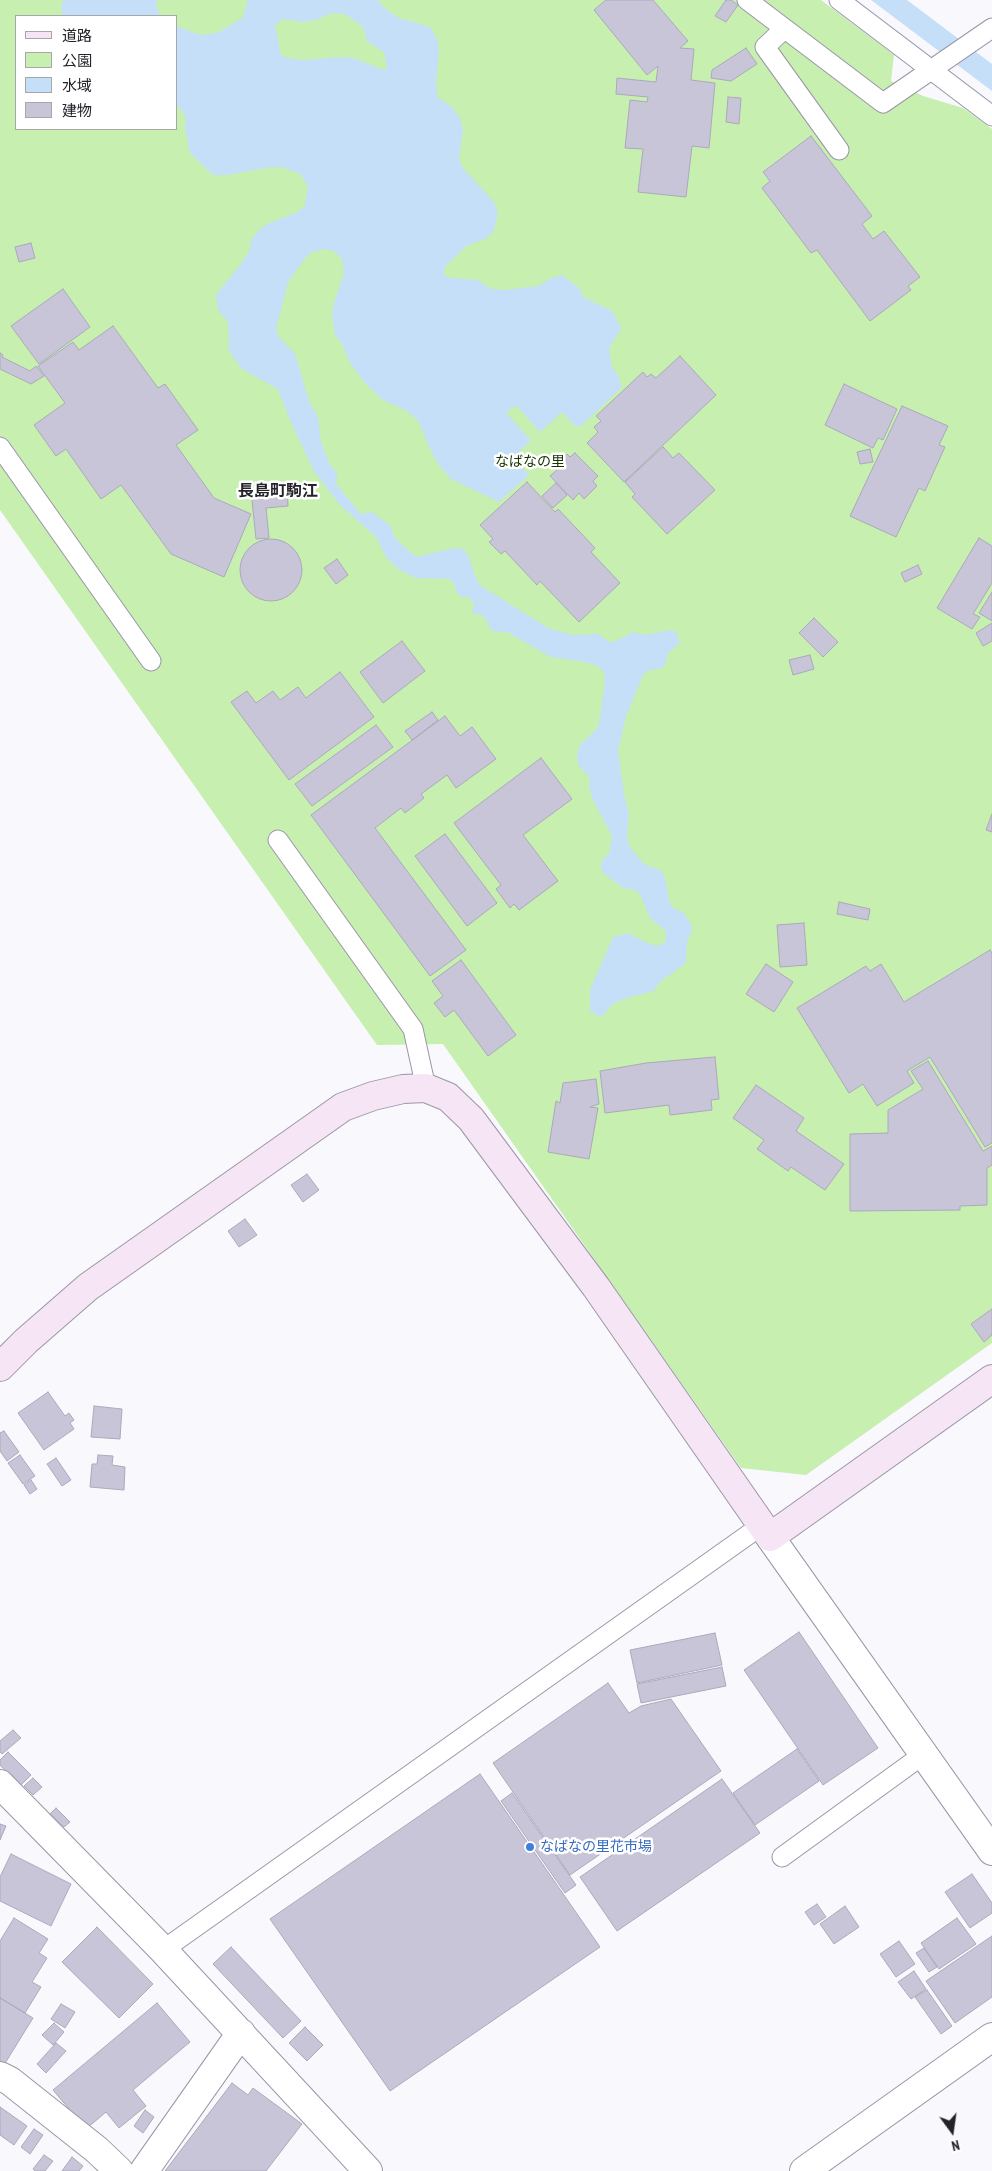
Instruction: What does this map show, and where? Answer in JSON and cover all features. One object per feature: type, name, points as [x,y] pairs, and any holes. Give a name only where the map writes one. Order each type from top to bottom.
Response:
[{"type":"street","points":[[0,1367],[26,1341],[88,1287],[343,1107],[373,1096],[403,1089],[426,1088],[448,1097],[471,1119],[596,1287],[992,1851]]},
{"type":"street","points":[[766,1531],[992,1379]]},
{"type":"street","points":[[0,1784],[163,1950],[241,2033],[359,2168]]},
{"type":"street","points":[[144,2171],[241,2033]]},
{"type":"street","points":[[804,2171],[992,2037]]},
{"type":"street","points":[[0,2076],[10,2081],[97,2150],[119,2171]]},
{"type":"lane","points":[[748,0],[883,103],[992,28]]},
{"type":"lane","points":[[839,0],[936,67],[992,116]]},
{"type":"lane","points":[[784,29],[765,47],[839,150]]},
{"type":"lane","points":[[0,447],[151,661]]},
{"type":"lane","points":[[278,840],[413,1029],[426,1088]]},
{"type":"lane","points":[[163,1950],[766,1531]]},
{"type":"lane","points":[[782,1858],[924,1754]]},
{"type":"green space","name":"なばなの里","points":[[0,0],[821,0],[894,55],[891,81],[923,96],[963,108],[992,129],[992,1343],[806,1475],[741,1468],[443,1044],[377,1045],[0,510]]},
{"type":"water","points":[[63,0],[158,0],[156,4],[160,15],[63,15],[61,7]]},
{"type":"water","points":[[248,0],[378,0],[384,8],[399,18],[430,27],[437,39],[439,49],[436,86],[438,98],[451,106],[460,118],[463,130],[459,158],[462,167],[494,202],[498,213],[494,231],[485,239],[466,246],[444,268],[444,275],[451,278],[477,280],[491,289],[504,290],[539,286],[549,279],[562,275],[580,289],[583,297],[612,311],[621,329],[609,348],[612,368],[617,373],[622,387],[581,426],[575,426],[562,412],[540,432],[516,405],[506,413],[531,440],[513,458],[529,475],[499,502],[451,479],[438,464],[418,420],[407,411],[383,400],[365,383],[350,363],[342,344],[335,335],[332,315],[344,274],[342,259],[335,252],[327,249],[320,250],[310,253],[303,261],[288,282],[276,329],[278,336],[295,354],[309,401],[318,417],[321,442],[329,463],[338,475],[337,485],[361,514],[372,512],[391,526],[394,537],[410,552],[417,557],[453,548],[463,549],[468,555],[477,581],[481,586],[548,628],[572,635],[598,634],[609,642],[616,641],[633,632],[645,635],[670,630],[676,632],[680,643],[668,653],[665,665],[648,671],[643,675],[626,716],[618,750],[624,795],[629,813],[627,836],[629,846],[644,864],[662,871],[669,901],[673,908],[683,912],[691,924],[692,929],[687,943],[686,963],[661,981],[653,991],[614,1003],[601,1017],[590,1011],[590,990],[613,937],[628,933],[657,946],[665,943],[666,934],[665,930],[650,918],[640,894],[633,889],[625,889],[602,872],[602,860],[609,854],[612,836],[592,798],[589,786],[590,778],[578,765],[577,754],[580,745],[595,731],[599,724],[605,682],[604,672],[598,666],[585,662],[551,657],[507,632],[491,630],[484,616],[472,613],[474,603],[468,597],[462,597],[456,592],[455,585],[450,579],[416,578],[398,569],[386,557],[376,537],[340,505],[314,471],[289,418],[278,389],[242,369],[229,351],[228,322],[218,310],[216,295],[250,250],[251,240],[259,230],[267,224],[298,212],[305,205],[308,186],[300,174],[282,167],[271,167],[227,175],[213,175],[190,153],[185,128],[186,117],[178,106],[178,27],[201,35],[217,33],[243,18]],"holes":[[[331,13],[345,14],[363,27],[367,41],[384,52],[387,67],[384,70],[353,58],[303,60],[287,58],[281,55],[275,25],[283,19],[303,22],[316,20]]]},
{"type":"water","points":[[871,0],[907,0],[992,64],[992,91]]},
{"type":"building","points":[[606,0],[653,0],[688,41],[680,48],[694,49],[691,80],[715,83],[709,148],[692,146],[686,197],[638,192],[643,149],[625,148],[630,100],[647,102],[648,97],[616,94],[617,78],[656,82],[658,66],[647,75],[594,10]]},
{"type":"building","points":[[726,0],[731,0],[738,5],[726,22],[715,16]]},
{"type":"building","points":[[746,48],[757,64],[731,81],[711,78],[712,70]]},
{"type":"building","points":[[728,97],[741,98],[739,124],[726,122]]},
{"type":"building","points":[[811,136],[872,216],[862,224],[873,239],[884,231],[920,277],[908,286],[911,290],[870,321],[817,250],[811,253],[762,188],[770,181],[763,172]]},
{"type":"building","points":[[31,243],[35,258],[19,262],[15,247]]},
{"type":"building","points":[[63,289],[90,327],[39,364],[11,326]]},
{"type":"building","points":[[113,326],[158,388],[165,384],[198,430],[176,445],[214,498],[251,514],[224,577],[171,554],[121,485],[101,499],[66,449],[56,456],[34,425],[65,403],[38,366],[73,342],[79,350]]},
{"type":"building","points":[[0,353],[3,355],[2,357],[30,371],[36,366],[44,376],[31,384],[0,369]]},
{"type":"building","points":[[680,356],[716,395],[624,482],[587,443],[598,432],[594,427],[601,421],[596,416],[643,372],[647,377],[651,374],[656,378]]},
{"type":"building","points":[[844,384],[897,409],[883,440],[878,438],[873,448],[825,425]]},
{"type":"building","points":[[902,406],[948,426],[939,445],[945,447],[925,491],[919,488],[896,537],[850,516]]},
{"type":"building","points":[[663,447],[673,458],[679,453],[715,490],[667,534],[632,497],[635,494],[625,482]]},
{"type":"building","points":[[870,449],[873,462],[860,464],[857,452]]},
{"type":"building","points":[[575,453],[598,476],[593,481],[597,486],[584,499],[579,493],[573,500],[550,476],[557,470],[554,467],[567,454],[570,457]]},
{"type":"building","points":[[527,482],[555,512],[558,509],[595,548],[591,552],[620,583],[579,622],[540,581],[537,585],[505,551],[501,554],[489,542],[493,539],[480,525]]},
{"type":"building","points":[[556,483],[567,495],[553,508],[542,496]]},
{"type":"building","points":[[287,488],[288,506],[266,508],[269,538],[256,539],[251,491]]},
{"type":"building","points":[[979,538],[992,546],[992,583],[973,614],[980,617],[972,629],[937,608]]},
{"type":"building","points":[[271,539],[288,544],[293,548],[297,553],[302,570],[297,587],[293,592],[288,596],[271,601],[254,596],[249,592],[245,587],[240,570],[245,553],[249,548],[254,544]]},
{"type":"building","points":[[337,559],[348,575],[336,584],[324,568]]},
{"type":"building","points":[[918,565],[922,574],[905,582],[901,573]]},
{"type":"building","points":[[992,592],[992,621],[979,613]]},
{"type":"building","points":[[814,618],[838,642],[823,657],[799,633]]},
{"type":"building","points":[[992,623],[992,641],[983,646],[976,633]]},
{"type":"building","points":[[402,641],[425,671],[383,703],[360,672]]},
{"type":"building","points":[[810,655],[814,669],[793,675],[789,660]]},
{"type":"building","points":[[340,672],[374,717],[289,780],[231,702],[247,691],[256,703],[273,691],[280,700],[298,687],[306,698]]},
{"type":"building","points":[[432,712],[438,720],[412,740],[405,731]]},
{"type":"building","points":[[445,716],[460,736],[472,727],[496,759],[456,788],[447,775],[421,794],[424,798],[405,813],[401,808],[375,828],[466,950],[430,976],[311,815]]},
{"type":"building","points":[[376,725],[393,747],[312,806],[295,784]]},
{"type":"building","points":[[541,758],[572,799],[523,835],[558,881],[519,910],[514,904],[510,908],[496,889],[501,885],[454,823]]},
{"type":"building","points":[[992,814],[992,832],[986,830]]},
{"type":"building","points":[[445,834],[497,903],[467,926],[415,856]]},
{"type":"building","points":[[839,902],[870,909],[868,920],[837,914]]},
{"type":"building","points":[[804,923],[807,965],[780,967],[777,925]]},
{"type":"building","points":[[990,950],[992,953],[992,1143],[985,1147],[930,1057],[907,1071],[914,1083],[877,1106],[863,1084],[849,1093],[797,1008],[866,966],[870,971],[881,964],[904,1002]]},
{"type":"building","points":[[461,960],[516,1035],[488,1056],[454,1010],[445,1017],[434,1003],[443,996],[432,981]]},
{"type":"building","points":[[766,964],[793,982],[774,1012],[746,994]]},
{"type":"building","points":[[715,1057],[719,1099],[711,1100],[712,1110],[670,1115],[669,1105],[605,1113],[600,1071],[646,1063]]},
{"type":"building","points":[[928,1061],[983,1151],[992,1146],[992,1165],[987,1168],[987,1205],[960,1206],[960,1210],[850,1211],[850,1134],[888,1133],[888,1110],[923,1089],[911,1071]]},
{"type":"building","points":[[596,1079],[599,1104],[590,1107],[598,1108],[589,1159],[548,1152],[556,1101],[560,1103],[563,1083]]},
{"type":"building","points":[[756,1085],[804,1118],[796,1131],[844,1164],[825,1190],[791,1167],[788,1171],[757,1149],[764,1140],[733,1118]]},
{"type":"building","points":[[307,1174],[319,1190],[303,1202],[291,1185]]},
{"type":"building","points":[[245,1219],[257,1235],[239,1247],[228,1231]]},
{"type":"building","points":[[992,1309],[992,1335],[984,1342],[971,1324]]},
{"type":"building","points":[[48,1392],[65,1416],[69,1413],[74,1420],[70,1423],[74,1429],[44,1450],[18,1413]]},
{"type":"building","points":[[94,1406],[122,1409],[120,1439],[91,1437]]},
{"type":"building","points":[[4,1431],[19,1452],[7,1461],[0,1451],[0,1433]]},
{"type":"building","points":[[20,1455],[35,1476],[23,1484],[8,1463]]},
{"type":"building","points":[[98,1455],[113,1456],[112,1465],[125,1467],[124,1490],[90,1487],[92,1464],[97,1464]]},
{"type":"building","points":[[56,1458],[71,1480],[62,1486],[47,1464]]},
{"type":"building","points":[[31,1480],[37,1489],[30,1494],[24,1485]]},
{"type":"building","points":[[799,1632],[878,1748],[823,1785],[744,1670]]},
{"type":"building","points":[[715,1633],[722,1665],[637,1683],[630,1650]]},
{"type":"building","points":[[722,1667],[726,1686],[641,1703],[637,1684]]},
{"type":"building","points":[[608,1683],[629,1713],[641,1706],[671,1699],[721,1771],[570,1875],[493,1763]]},
{"type":"building","points":[[13,1730],[21,1738],[2,1754],[0,1752],[0,1741]]},
{"type":"building","points":[[797,1749],[819,1781],[755,1825],[733,1793]]},
{"type":"building","points":[[8,1752],[31,1775],[20,1786],[0,1765],[0,1760]]},
{"type":"building","points":[[480,1774],[600,1947],[390,2091],[270,1919]]},
{"type":"building","points":[[33,1778],[42,1787],[33,1795],[24,1786]]},
{"type":"building","points":[[722,1779],[760,1833],[617,1931],[580,1877]]},
{"type":"building","points":[[512,1793],[576,1885],[565,1893],[501,1801]]},
{"type":"building","points":[[56,1808],[70,1822],[64,1827],[50,1814]]},
{"type":"building","points":[[0,1824],[6,1826],[0,1840]]},
{"type":"building","points":[[11,1854],[71,1884],[51,1926],[0,1901],[0,1877]]},
{"type":"building","points":[[972,1874],[992,1903],[992,1913],[970,1928],[945,1892]]},
{"type":"building","points":[[817,1904],[826,1917],[814,1925],[805,1912]]},
{"type":"building","points":[[845,1906],[859,1927],[834,1944],[820,1924]]},
{"type":"building","points":[[14,1918],[48,1939],[39,1953],[47,1958],[32,1982],[41,1987],[25,2013],[0,1998],[0,1941]]},
{"type":"building","points":[[957,1918],[976,1944],[939,1969],[921,1943]]},
{"type":"building","points":[[97,1927],[153,1984],[119,2018],[62,1962]]},
{"type":"building","points":[[992,1936],[992,1997],[955,2023],[926,1981]]},
{"type":"building","points":[[899,1941],[915,1964],[896,1977],[880,1954]]},
{"type":"building","points":[[231,1947],[301,2021],[283,2038],[213,1964]]},
{"type":"building","points":[[924,1948],[937,1967],[929,1972],[916,1953]]},
{"type":"building","points":[[914,1971],[926,1989],[911,1999],[898,1982]]},
{"type":"building","points":[[927,1990],[952,2026],[941,2034],[915,1997]]},
{"type":"building","points":[[0,1998],[33,2018],[4,2065],[0,2062]]},
{"type":"building","points":[[157,2003],[190,2042],[133,2090],[146,2106],[119,2128],[106,2112],[86,2129],[53,2090]]},
{"type":"building","points":[[61,2004],[75,2012],[65,2028],[51,2019]]},
{"type":"building","points":[[54,2023],[64,2032],[53,2045],[42,2035]]},
{"type":"building","points":[[305,2027],[323,2045],[307,2061],[289,2043]]},
{"type":"building","points":[[56,2043],[66,2051],[46,2073],[37,2064]]},
{"type":"building","points":[[232,2083],[248,2095],[253,2088],[302,2124],[266,2171],[165,2171]]},
{"type":"building","points":[[0,2107],[27,2126],[14,2145],[0,2135]]},
{"type":"building","points":[[145,2110],[154,2117],[143,2133],[134,2126]]},
{"type":"building","points":[[34,2129],[43,2135],[30,2154],[21,2147]]},
{"type":"building","points":[[44,2155],[53,2161],[45,2171],[35,2171],[33,2169]]},
{"type":"building","points":[[72,2157],[83,2166],[79,2171],[62,2171]]},
{"type":"place","name":"なばなの里花市場","points":[[530,1847]]},
{"type":"district","name":"長島町駒江","points":[[278,491]]}]
